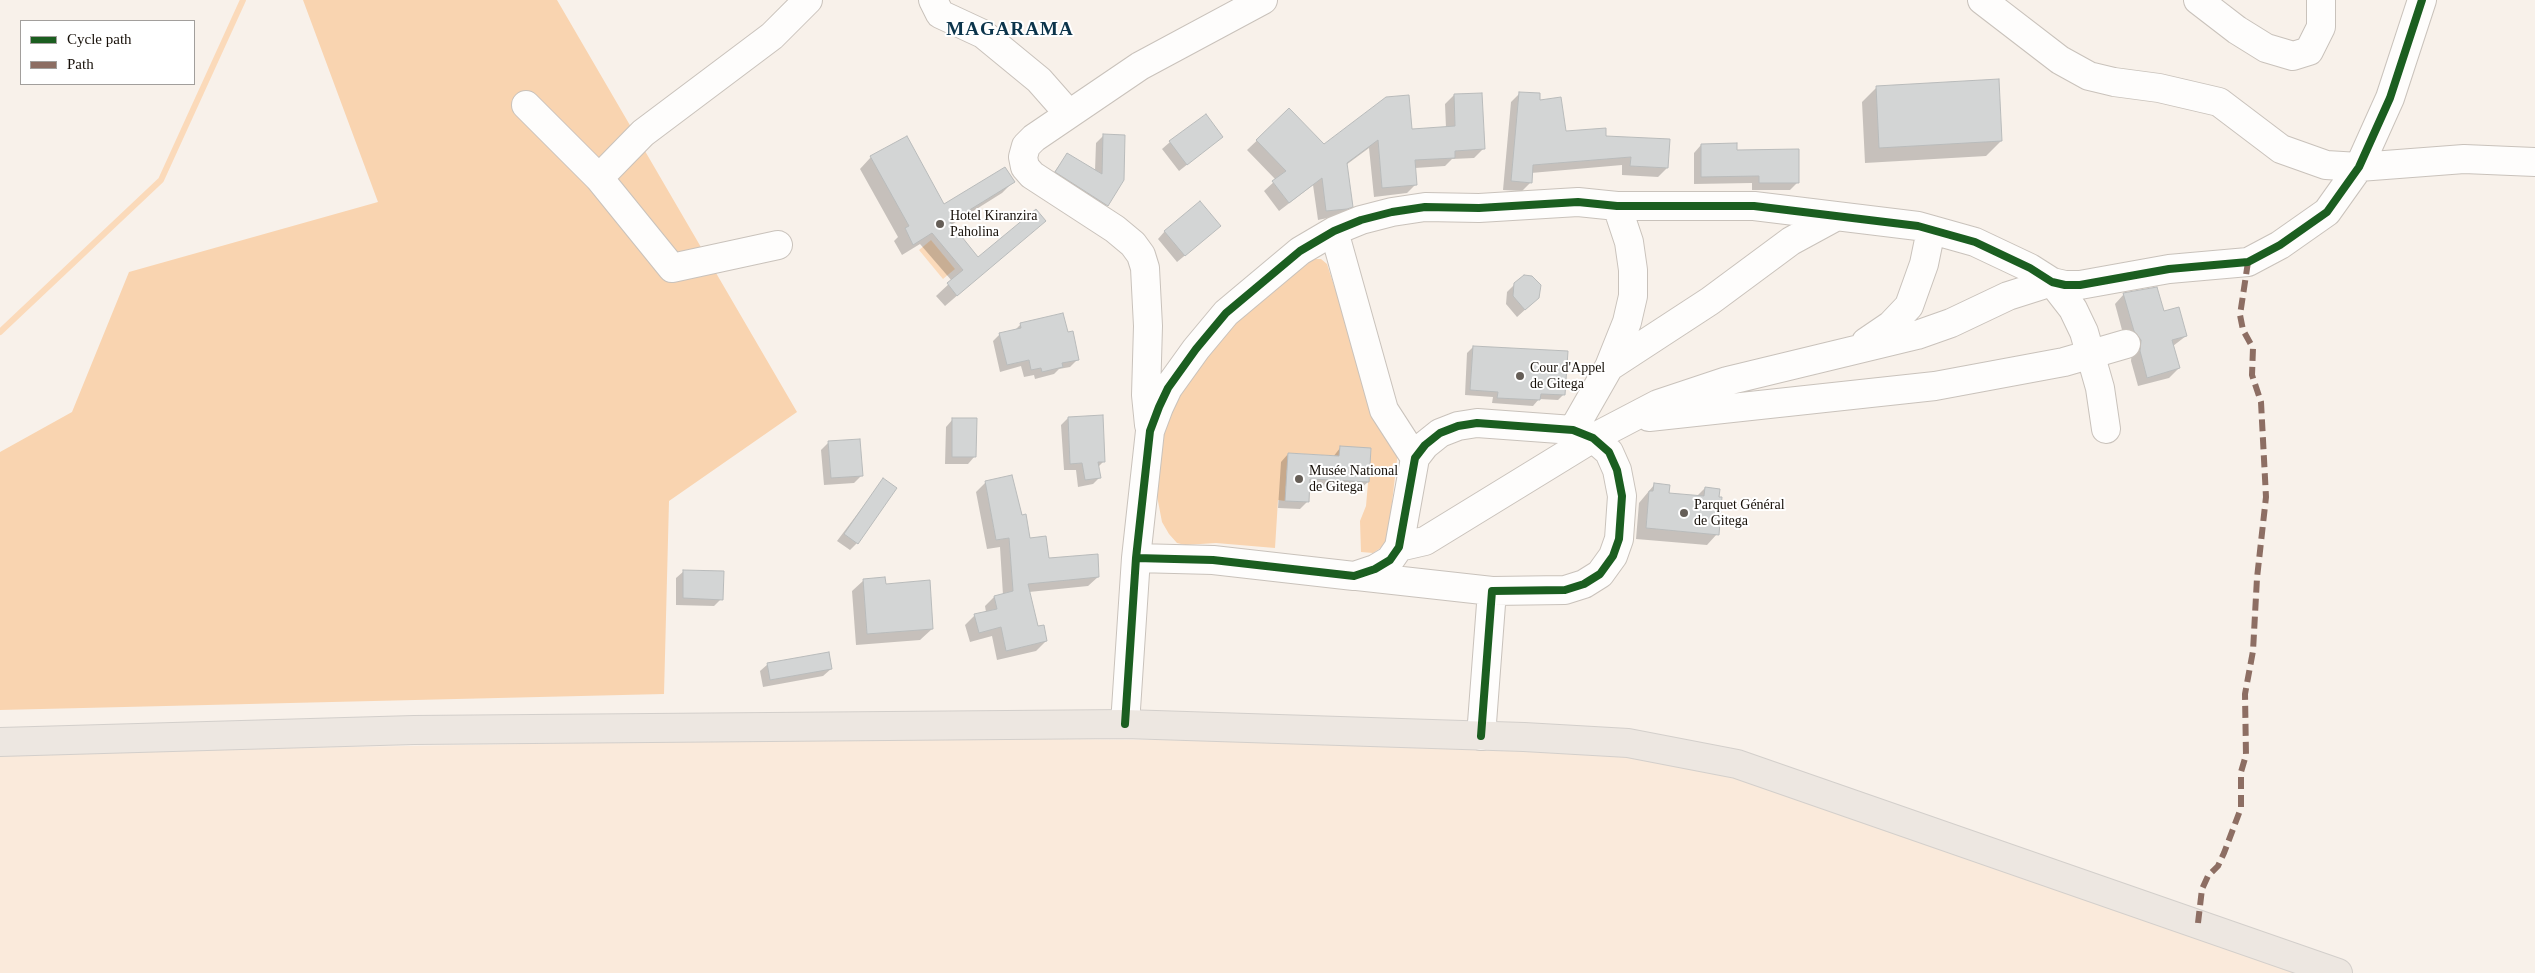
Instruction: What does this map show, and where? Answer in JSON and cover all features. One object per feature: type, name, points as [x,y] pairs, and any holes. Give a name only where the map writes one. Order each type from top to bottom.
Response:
[{"type":"main road","points":[[0,742],[414,730],[1125,724],[1628,743],[1737,764],[2338,973]]},
{"type":"street","points":[[599,178],[642,133],[772,36],[808,0]]},
{"type":"street","points":[[933,0],[940,14],[983,34],[1038,80],[1069,114]]},
{"type":"street","points":[[1125,724],[1136,558],[1150,431],[1146,395],[1148,326],[1145,268],[1141,255],[1133,244],[1115,229],[1032,175],[1025,167],[1023,158],[1026,146],[1034,138],[1140,66],[1262,0]]},
{"type":"street","points":[[1982,0],[2060,60],[2089,76],[2114,82],[2159,88],[2219,102],[2281,149],[2326,164],[2359,167],[2464,159],[2535,162]]},
{"type":"street","points":[[2198,0],[2237,30],[2266,48],[2293,56],[2309,51],[2321,27],[2321,0]]},
{"type":"street","points":[[1399,547],[1425,541],[1583,434],[1627,419],[1684,394],[1727,380],[1917,335],[1943,326],[2008,296],[2052,282],[2080,285],[2168,269],[2248,262],[2280,245],[2327,212],[2359,167],[2390,98],[2422,0]]},
{"type":"street","points":[[526,106],[599,178],[672,268],[778,245]]},
{"type":"street","points":[[1150,431],[1168,388],[1196,349],[1226,313],[1300,251],[1334,231],[1385,214],[1426,207],[1479,208],[1578,202],[1617,206],[1754,206],[1931,230],[1975,242],[2030,268],[2052,282],[2073,309],[2092,354],[2106,429]]},
{"type":"street","points":[[1583,434],[1627,322],[1632,296],[1633,270],[1629,242],[1617,206]]},
{"type":"street","points":[[1610,367],[1710,301],[1791,241],[1837,216]]},
{"type":"street","points":[[1850,351],[1891,325],[1909,306],[1924,264],[1931,230]]},
{"type":"street","points":[[1334,231],[1384,410],[1415,458]]},
{"type":"street","points":[[1627,419],[1935,386],[2064,362],[2126,344]]},
{"type":"street","points":[[1136,558],[1213,560],[1492,590],[1565,590],[1584,584],[1600,574],[1613,556],[1619,539],[1622,496],[1617,470],[1617,447],[1620,432],[1627,419]]},
{"type":"street","points":[[1354,576],[1375,569],[1390,560],[1399,547],[1415,458],[1425,445],[1440,433],[1458,426],[1477,423],[1583,434],[1608,452],[1617,470]]},
{"type":"street","points":[[1481,736],[1492,590]]},
{"type":"shaded area","points":[[303,0],[557,0],[797,412],[669,501],[664,694],[0,710],[0,452],[72,412],[129,272],[378,202]]},
{"type":"shaded area","points":[[931,240],[955,269],[943,279],[919,250]]},
{"type":"shaded area","points":[[1311,259],[1321,259],[1327,264],[1343,313],[1398,451],[1388,537],[1385,545],[1373,553],[1361,552],[1360,521],[1366,506],[1371,448],[1339,456],[1288,453],[1285,501],[1278,500],[1275,548],[1216,543],[1185,545],[1177,543],[1162,522],[1157,496],[1164,422],[1212,340]]},
{"type":"shaded area","points":[[876,738],[1575,743],[1657,752],[2338,973],[0,973],[0,753]]},
{"type":"building","points":[[1999,79],[2002,141],[1879,148],[1876,86]]},
{"type":"building","points":[[1519,92],[1540,93],[1540,100],[1561,97],[1566,131],[1606,128],[1606,136],[1670,139],[1668,168],[1630,166],[1631,157],[1533,165],[1532,183],[1511,181]]},
{"type":"building","points":[[1482,93],[1485,149],[1455,151],[1455,158],[1415,160],[1417,185],[1382,188],[1378,140],[1347,163],[1353,207],[1347,209],[1326,211],[1322,178],[1289,203],[1272,181],[1286,171],[1256,140],[1289,108],[1324,144],[1386,97],[1409,95],[1412,129],[1455,126],[1454,94]]},
{"type":"building","points":[[1206,114],[1223,137],[1187,165],[1169,141]]},
{"type":"building","points":[[1103,134],[1125,135],[1124,180],[1108,206],[1055,172],[1067,153],[1102,174]]},
{"type":"building","points":[[907,136],[944,204],[1005,167],[1015,182],[950,222],[978,257],[1036,209],[1046,221],[957,296],[947,283],[963,270],[932,233],[913,245],[905,228],[909,226],[870,156]]},
{"type":"building","points":[[1737,143],[1737,150],[1799,149],[1799,183],[1759,183],[1759,176],[1701,177],[1701,144]]},
{"type":"building","points":[[1200,201],[1221,226],[1185,256],[1164,231]]},
{"type":"building","points":[[1524,275],[1532,276],[1541,285],[1539,298],[1525,310],[1513,296],[1514,283]]},
{"type":"building","points":[[2157,287],[2164,311],[2179,307],[2187,336],[2172,340],[2180,368],[2147,378],[2140,351],[2141,340],[2134,331],[2123,293]]},
{"type":"building","points":[[1063,313],[1068,332],[1073,331],[1079,360],[1062,363],[1063,367],[1042,372],[1041,368],[1031,370],[1029,360],[1007,365],[999,333],[1021,328],[1020,323]]},
{"type":"building","points":[[1473,346],[1568,351],[1565,395],[1541,394],[1540,400],[1497,398],[1498,392],[1470,390]]},
{"type":"building","points":[[1103,415],[1105,462],[1098,462],[1101,478],[1085,480],[1082,463],[1070,464],[1068,417]]},
{"type":"building","points":[[952,418],[977,418],[976,457],[952,457]]},
{"type":"building","points":[[860,439],[863,476],[831,478],[828,441]]},
{"type":"building","points":[[1340,446],[1371,448],[1369,482],[1310,479],[1309,502],[1285,501],[1288,453],[1339,456]]},
{"type":"building","points":[[1012,475],[1022,515],[1026,514],[1030,538],[1046,536],[1049,558],[1098,554],[1099,577],[1028,584],[1038,626],[1044,625],[1047,641],[1006,651],[1001,627],[979,633],[974,614],[997,609],[994,596],[1013,591],[1009,538],[996,540],[985,481]]},
{"type":"building","points":[[883,478],[897,488],[858,544],[844,534]]},
{"type":"building","points":[[1654,483],[1670,485],[1669,493],[1704,496],[1705,487],[1720,489],[1719,497],[1722,497],[1719,535],[1646,528],[1649,491],[1653,491]]},
{"type":"building","points":[[683,570],[724,571],[723,600],[683,598]]},
{"type":"building","points":[[885,577],[886,584],[930,580],[933,629],[867,634],[863,579]]},
{"type":"building","points":[[829,652],[832,669],[770,680],[767,663]]},
{"type":"waterway","points":[[0,332],[161,180],[243,0]]},
{"type":"marked path","points":[[2198,923],[2202,889],[2208,876],[2218,866],[2241,808],[2241,772],[2246,755],[2245,694],[2253,651],[2257,578],[2266,497],[2261,402],[2252,375],[2253,348],[2243,330],[2240,315],[2248,262]]},
{"type":"cycle path","points":[[1125,724],[1136,558],[1150,431],[1159,407],[1168,388],[1196,349],[1226,313],[1300,251],[1334,231],[1361,220],[1392,212],[1425,207],[1479,208],[1578,202],[1617,206],[1754,206],[1918,226],[1975,242],[2030,268],[2052,282],[2065,285],[2080,285],[2169,269],[2248,262],[2280,245],[2327,212],[2359,167],[2390,98],[2422,0]]},
{"type":"cycle path","points":[[1136,558],[1213,560],[1354,576],[1375,569],[1390,560],[1399,547],[1415,458],[1425,445],[1440,433],[1458,426],[1477,423],[1573,430],[1593,438],[1609,452],[1617,470],[1622,496],[1619,539],[1613,556],[1600,574],[1584,584],[1565,590],[1492,591],[1481,736]]},
{"type":"place","name":"Hotel Kiranzira Paholina","points":[[940,224]]},
{"type":"place","name":"Cour d'Appel de Gitega","points":[[1520,376]]},
{"type":"place","name":"Musée National de Gitega","points":[[1299,479]]},
{"type":"place","name":"Parquet Général de Gitega","points":[[1684,513]]},
{"type":"district","name":"MAGARAMA","points":[[1010,30]]}]
